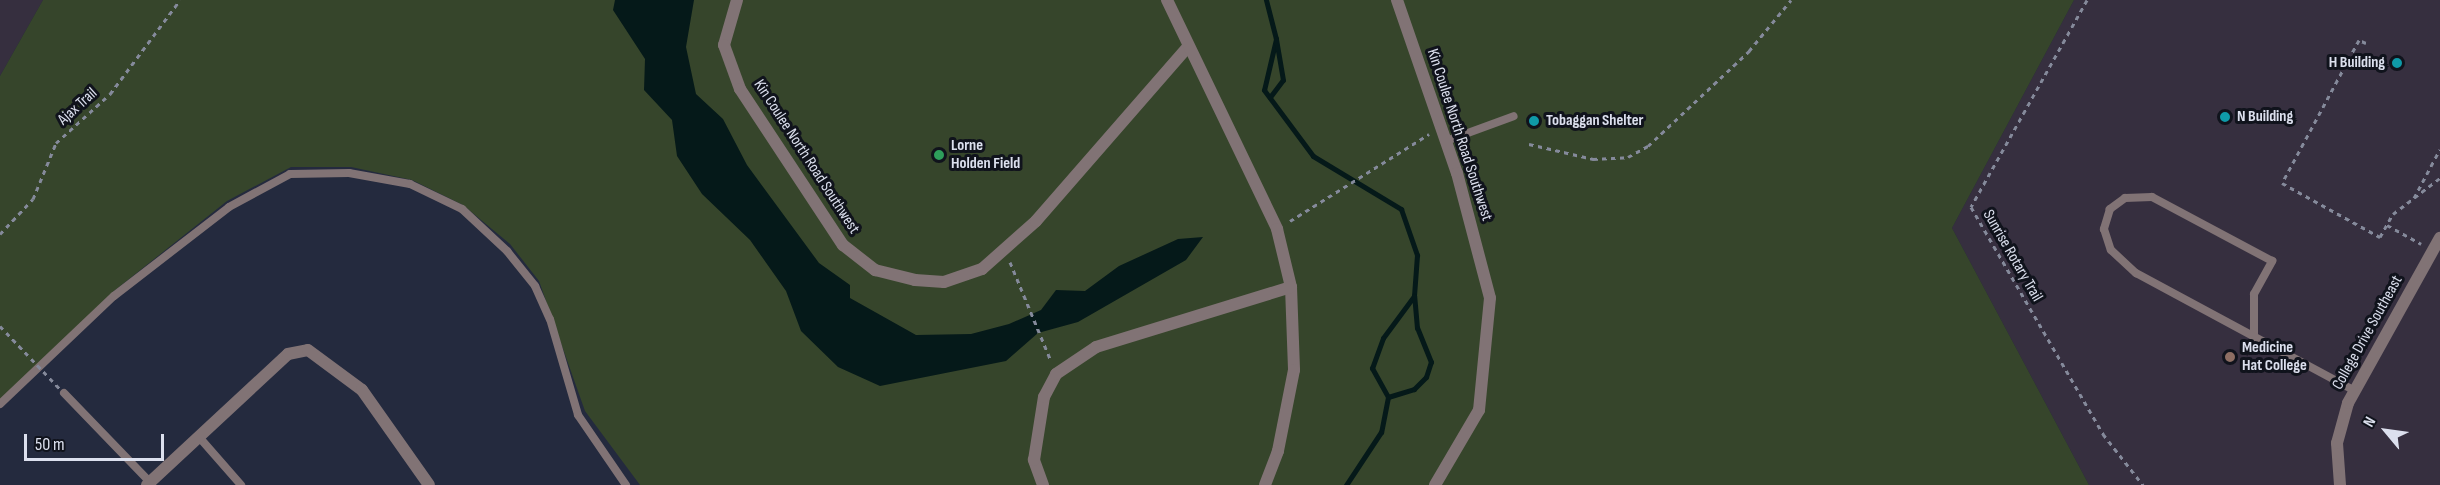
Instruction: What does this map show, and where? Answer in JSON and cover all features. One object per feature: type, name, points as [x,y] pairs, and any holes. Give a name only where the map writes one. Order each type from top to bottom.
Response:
[{"type":"street","name":"Kin Coulee North Road Southwest","points":[[737,0],[724,45],[741,89],[843,245],[875,270],[944,282],[982,268],[1036,221],[1187,48]]},
{"type":"street","points":[[1167,0],[1187,48],[1276,229],[1290,287],[1294,370],[1278,451],[1265,485]]},
{"type":"street","name":"Kin Coulee North Road Southwest","points":[[1396,0],[1446,141],[1490,298],[1479,410],[1435,485]]},
{"type":"street","name":"College Drive Southeast","points":[[2340,485],[2337,443],[2355,391],[2440,238]]},
{"type":"street","points":[[1043,485],[1034,459],[1044,397],[1056,374],[1096,347],[1290,287]]},
{"type":"street","points":[[148,484],[288,354],[308,350],[362,390],[429,485]]},
{"type":"lane","points":[[1446,141],[1514,116]]},
{"type":"lane","points":[[0,404],[114,296],[229,207],[291,174],[349,173],[410,184],[462,209],[507,251],[535,286],[550,319],[578,415],[626,485]]},
{"type":"lane","points":[[2254,336],[2254,294],[2272,261],[2152,197],[2125,198],[2110,209],[2104,229],[2111,250],[2136,273],[2355,391]]},
{"type":"lane","points":[[62,391],[148,484]]},
{"type":"lane","points":[[199,437],[241,485]]},
{"type":"path","name":"Ajax Trail","points":[[0,234],[33,199],[56,143],[110,94],[180,0]]},
{"type":"path","points":[[1529,144],[1593,159],[1628,157],[1648,146],[1749,51],[1791,0]]},
{"type":"path","name":"Sunrise Rotary Trail","points":[[2087,0],[1971,207],[2103,434],[2143,485]]},
{"type":"path","points":[[2366,43],[2359,40],[2282,183],[2380,237],[2387,225],[2413,199],[2440,178]]},
{"type":"path","points":[[1276,229],[1441,127]]},
{"type":"path","points":[[2413,199],[2440,149]]},
{"type":"path","points":[[2387,225],[2433,250]]},
{"type":"path","points":[[1004,249],[1046,351]]},
{"type":"path","points":[[0,326],[62,391]]},
{"type":"shaded area","points":[[0,0],[43,0],[0,76]]},
{"type":"shaded area","points":[[615,0],[694,0],[686,47],[696,94],[723,119],[747,165],[819,263],[850,285],[850,298],[916,335],[971,334],[1009,324],[1041,310],[1056,290],[1085,291],[1119,266],[1178,239],[1203,237],[1186,260],[1078,322],[1038,333],[1006,361],[880,386],[838,367],[801,331],[786,291],[750,240],[702,194],[677,156],[672,120],[644,90],[645,59],[613,10]]},
{"type":"shaded area","name":"Medicine Hat College","points":[[2074,0],[2440,0],[2440,485],[2089,485],[1952,228]]},
{"type":"green space","points":[[43,0],[2074,0],[1952,228],[2089,485],[640,485],[585,411],[539,281],[510,244],[463,205],[412,180],[351,167],[291,167],[227,201],[114,291],[0,401],[0,76]]},
{"type":"waterway","points":[[1266,0],[1276,39],[1264,90],[1313,156],[1401,209],[1417,255],[1414,296],[1383,338],[1372,368],[1388,397],[1381,432],[1346,485]]},
{"type":"waterway","points":[[1270,97],[1283,80],[1276,39]]},
{"type":"waterway","points":[[1388,397],[1414,389],[1426,377],[1431,362],[1417,328],[1414,296]]},
{"type":"place","name":"H Building","points":[[2397,63]]},
{"type":"place","name":"N Building","points":[[2225,117]]},
{"type":"place","name":"Tobaggan Shelter","points":[[1534,121]]},
{"type":"place","name":"Lorne Holden Field","points":[[939,155]]},
{"type":"place","name":"Medicine Hat College","points":[[2230,357]]}]
